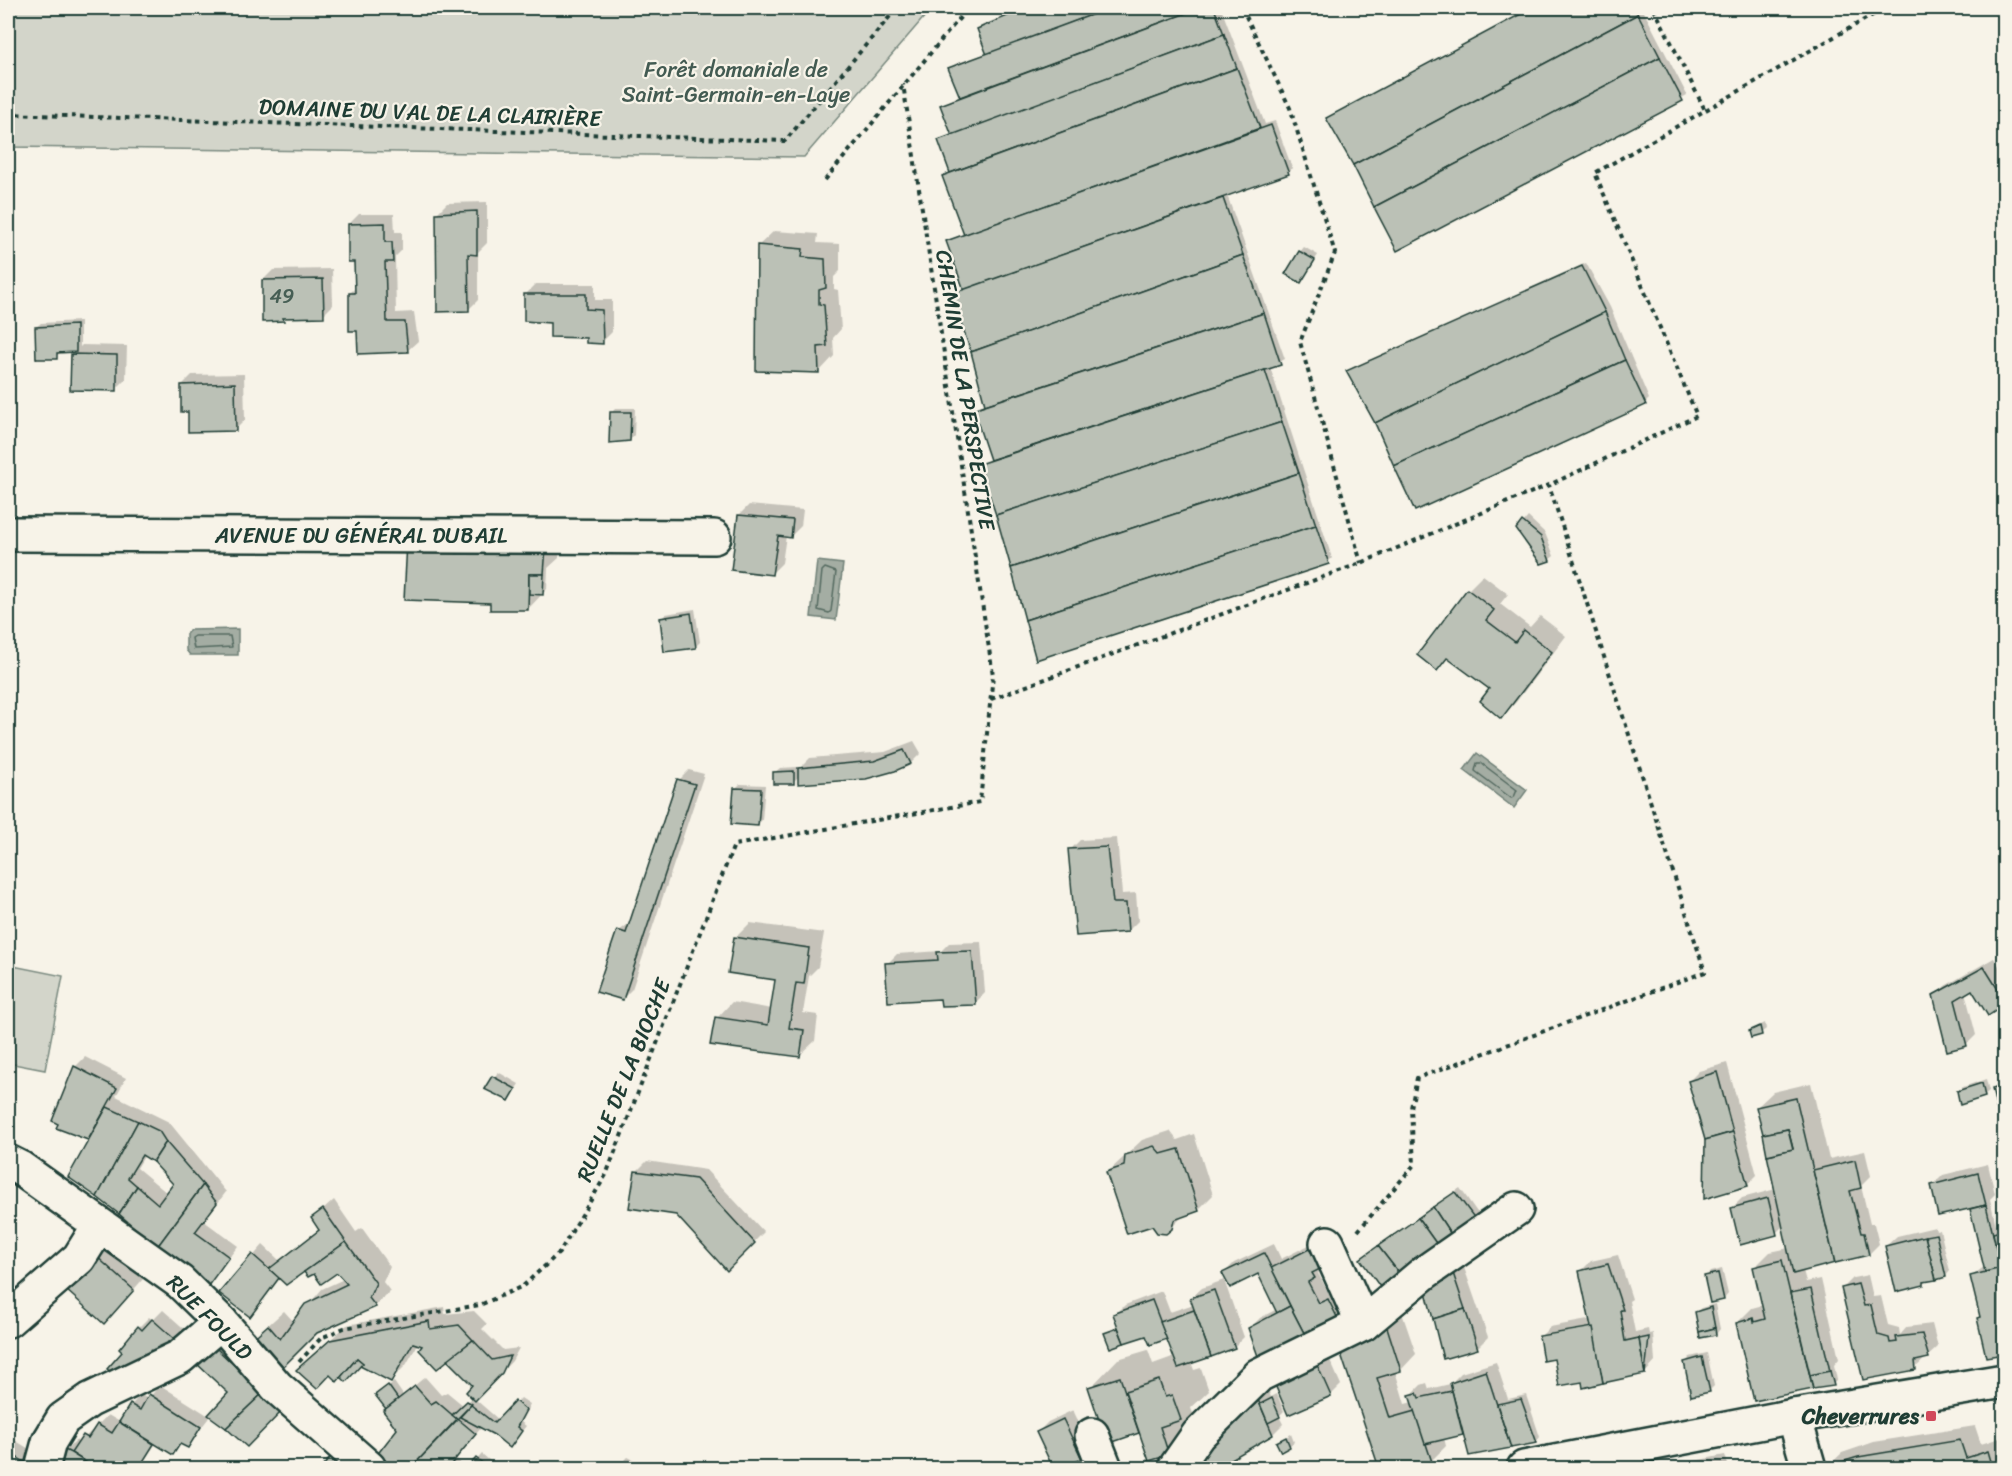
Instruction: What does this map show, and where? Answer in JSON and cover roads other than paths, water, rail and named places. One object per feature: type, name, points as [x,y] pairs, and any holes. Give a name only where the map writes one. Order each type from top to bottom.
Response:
[{"type":"street","name":"AVENUE DU GÉNÉRAL DUBAIL","points":[[8,534],[714,537]]},
{"type":"street","name":"RUE FOULD","points":[[8,1162],[20,1168],[180,1282],[221,1322],[277,1386],[369,1468]]},
{"type":"street","points":[[1175,1468],[1198,1435],[1259,1375],[1363,1324],[1424,1273],[1516,1209]]},
{"type":"street","points":[[8,1320],[79,1258],[99,1226]]},
{"type":"street","points":[[1331,1251],[1363,1324]]},
{"type":"street","points":[[42,1468],[49,1443],[63,1419],[90,1400],[180,1358],[221,1322]]},
{"type":"street","points":[[1524,1468],[1794,1416],[2004,1381]]},
{"type":"street","points":[[1794,1416],[1809,1468]]},
{"type":"street","points":[[1092,1435],[1105,1468]]},
{"type":"water","points":[[817,561],[843,564],[836,620],[811,617]]},
{"type":"water","points":[[238,629],[238,655],[190,655],[186,650],[186,634],[190,630]]},
{"type":"water","points":[[1477,753],[1527,790],[1514,808],[1464,770]]},
{"type":"place","name":"Cheverrures","points":[[1931,1416]]},
{"type":"park label","name":"Forêt domaniale de Saint-Germain-en-Laye","points":[[736,82]]}]
